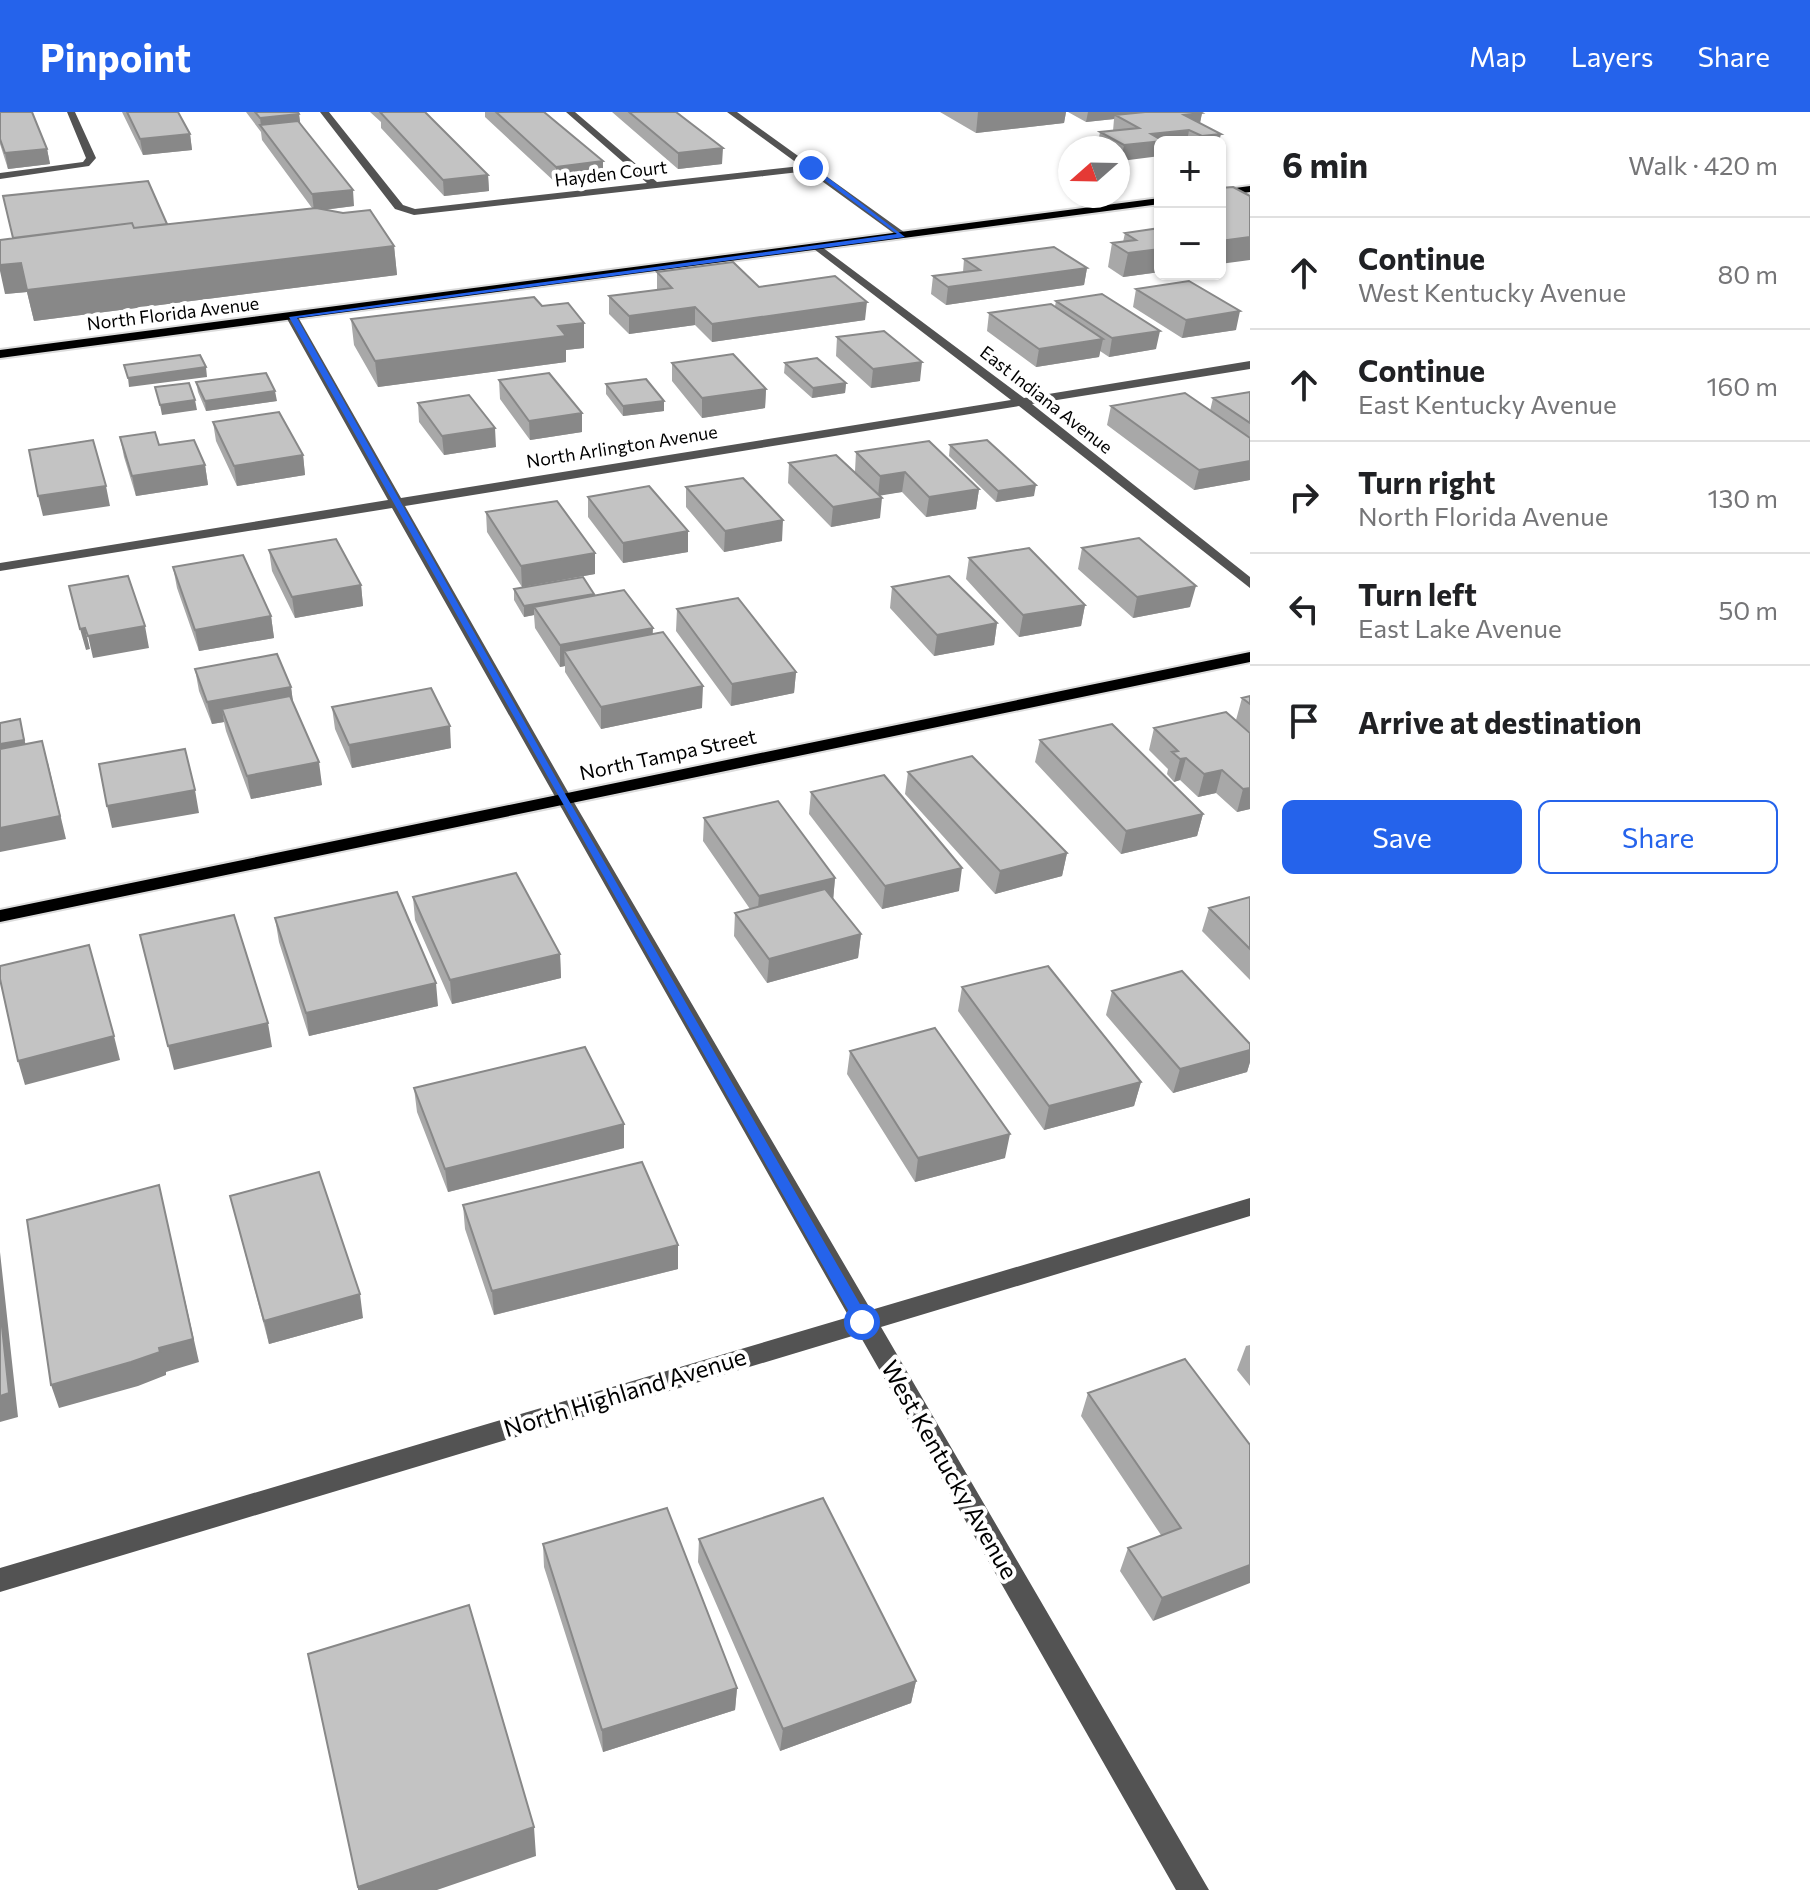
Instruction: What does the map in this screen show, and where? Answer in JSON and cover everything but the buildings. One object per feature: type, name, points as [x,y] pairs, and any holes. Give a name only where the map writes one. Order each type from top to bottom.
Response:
[{"type":"main road","points":[[1226,192],[1250,189]]},
{"type":"main road","name":"North Florida Avenue","points":[[0,354],[1154,202]]},
{"type":"main road","name":"North Tampa Street","points":[[0,916],[1250,657]]},
{"type":"street","points":[[0,176],[86,164],[91,158],[71,112]]},
{"type":"street","name":"Hayden Court","points":[[324,112],[399,207],[414,212],[811,168]]},
{"type":"street","points":[[570,112],[655,185]]},
{"type":"street","points":[[731,112],[903,235]]},
{"type":"street","name":"East Indiana Avenue","points":[[818,247],[1022,402],[1250,584]]},
{"type":"street","name":"West Kentucky Avenue","points":[[292,317],[862,1322],[1193,1890]]},
{"type":"street","name":"North Arlington Avenue","points":[[0,567],[1250,365]]},
{"type":"street","name":"North Highland Avenue","points":[[0,1580],[1250,1207]]},
{"type":"route","points":[[811,168],[903,235],[292,317],[862,1322]]}]
